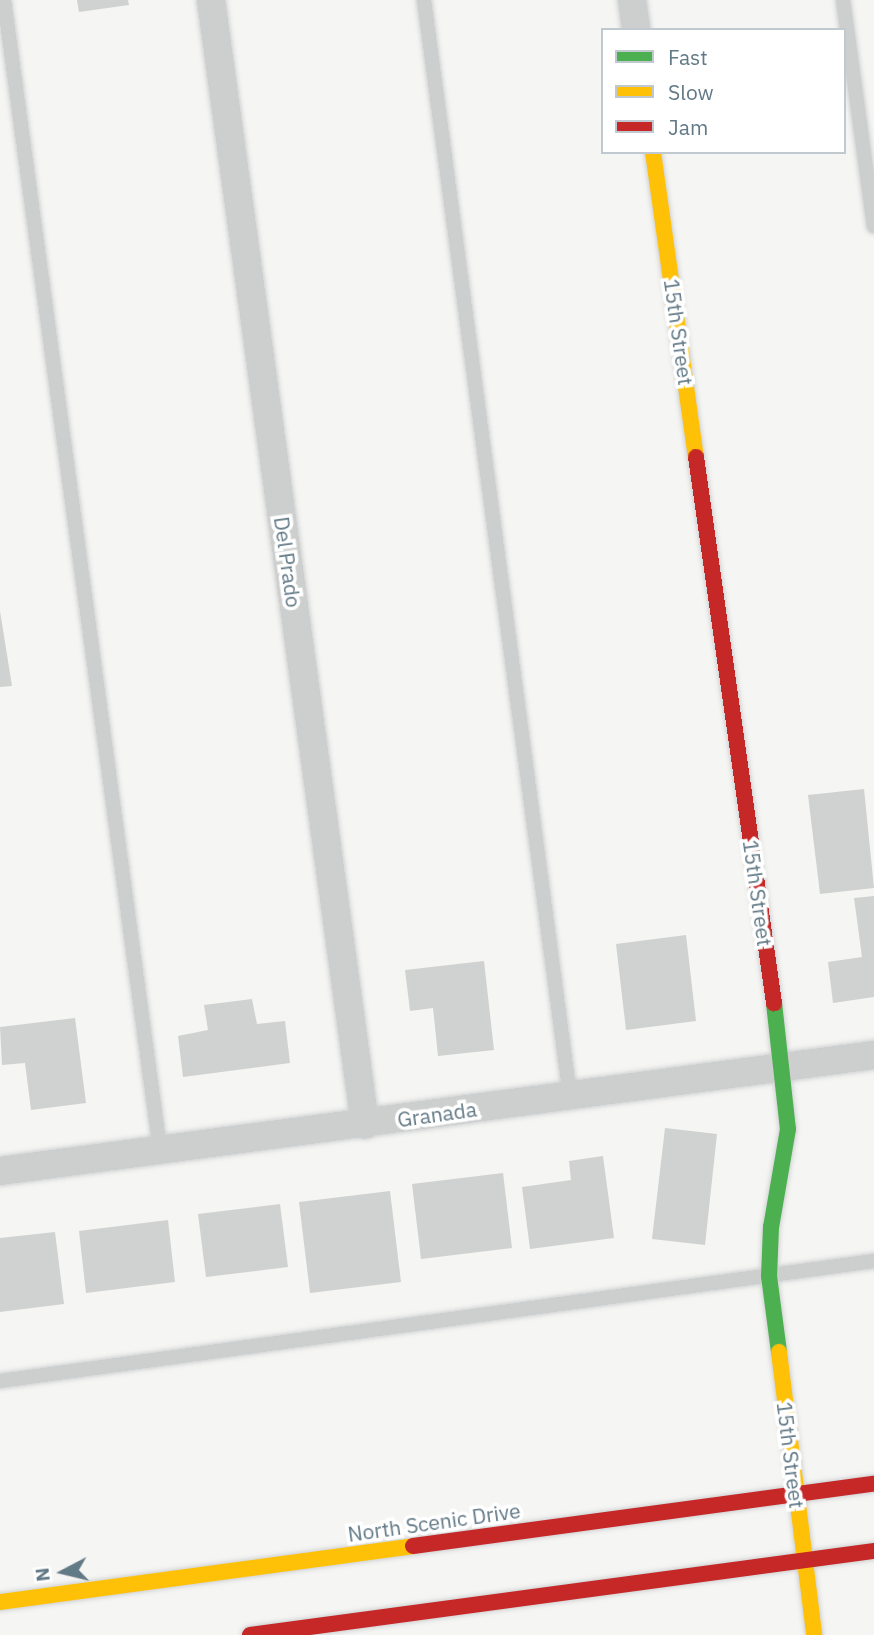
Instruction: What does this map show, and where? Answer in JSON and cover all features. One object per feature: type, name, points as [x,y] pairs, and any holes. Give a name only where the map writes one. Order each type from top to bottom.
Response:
[{"type":"main road","name":"15th Street","points":[[653,154],[783,1068],[788,1129],[771,1227],[769,1276],[814,1635]]},
{"type":"main road","name":"North Scenic Drive","points":[[0,1602],[874,1483]]},
{"type":"main road","points":[[250,1635],[874,1551]]},
{"type":"street","name":"Del Prado","points":[[211,0],[365,1124]]},
{"type":"street","points":[[632,0],[636,28]]},
{"type":"street","name":"Granada","points":[[0,1171],[874,1055]]},
{"type":"lane","points":[[4,0],[160,1150]]},
{"type":"lane","points":[[424,0],[570,1096]]},
{"type":"lane","points":[[843,0],[874,226]]},
{"type":"lane","points":[[0,1381],[874,1261]]},
{"type":"building","points":[[77,0],[128,0],[129,5],[79,12]]},
{"type":"building","points":[[0,611],[12,686],[0,687]]},
{"type":"building","points":[[864,789],[874,888],[820,894],[808,795]]},
{"type":"building","points":[[874,896],[874,997],[833,1003],[828,962],[862,957],[854,898]]},
{"type":"building","points":[[686,935],[696,1021],[626,1030],[616,944]]},
{"type":"building","points":[[484,961],[494,1050],[438,1056],[433,1008],[410,1011],[405,970]]},
{"type":"building","points":[[252,999],[257,1024],[285,1021],[290,1063],[183,1077],[178,1036],[208,1030],[204,1005]]},
{"type":"building","points":[[75,1018],[86,1103],[31,1110],[25,1063],[2,1065],[0,1027]]},
{"type":"building","points":[[665,1128],[717,1134],[705,1245],[652,1239]]},
{"type":"building","points":[[603,1156],[614,1238],[530,1249],[522,1187],[571,1180],[569,1161]]},
{"type":"building","points":[[503,1173],[512,1248],[421,1259],[412,1184]]},
{"type":"building","points":[[390,1191],[401,1282],[310,1293],[299,1202]]},
{"type":"building","points":[[280,1204],[288,1267],[206,1277],[198,1214]]},
{"type":"building","points":[[168,1220],[175,1282],[86,1293],[79,1231]]},
{"type":"building","points":[[55,1232],[64,1304],[0,1312],[0,1238]]},
{"type":"traffic: fast","points":[[774,1003],[788,1129],[771,1227],[769,1276],[779,1352]]},
{"type":"traffic: slow","points":[[653,154],[696,457]]},
{"type":"traffic: slow","points":[[779,1352],[814,1635]]},
{"type":"traffic: slow","points":[[0,1602],[413,1546]]},
{"type":"traffic: jam","points":[[696,457],[774,1003]]},
{"type":"traffic: jam","points":[[413,1546],[874,1484]]},
{"type":"traffic: jam","points":[[250,1635],[874,1551]]}]
